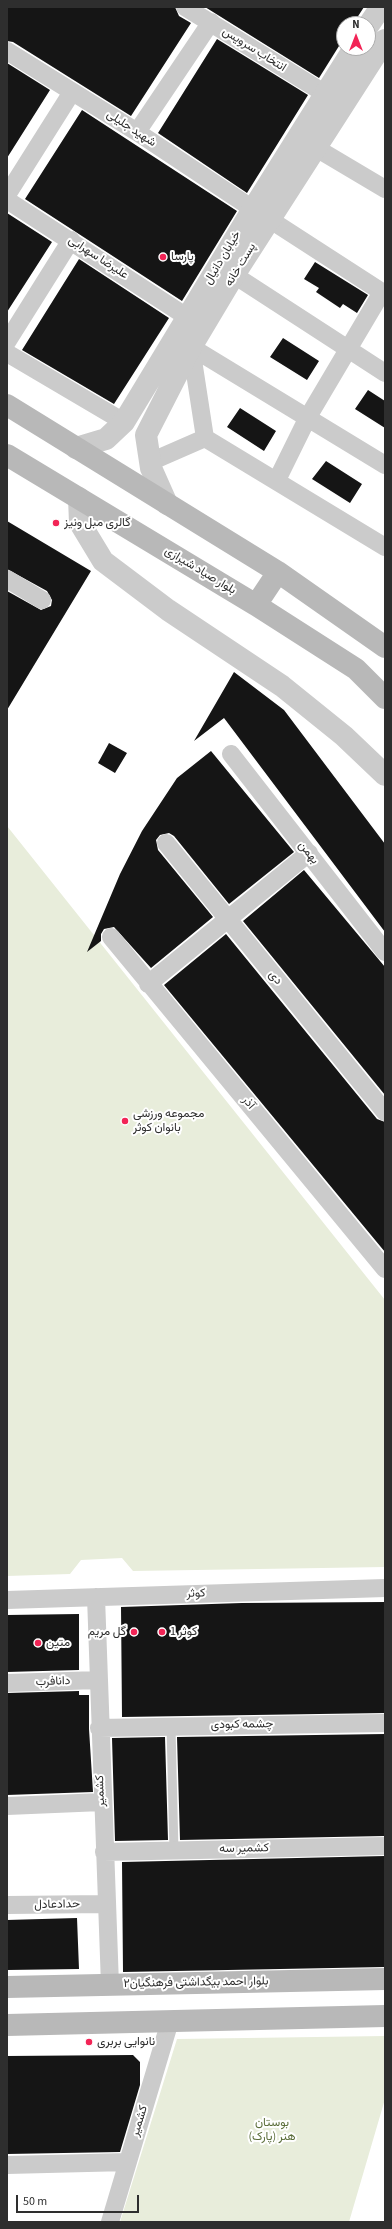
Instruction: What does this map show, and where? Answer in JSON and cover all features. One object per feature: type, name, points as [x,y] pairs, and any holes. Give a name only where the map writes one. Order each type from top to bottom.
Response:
[{"type":"main road","points":[[7,405],[278,572],[385,647]]},
{"type":"main road","name":"بلوار صیاد شیرازی","points":[[7,455],[256,605],[356,669],[385,698]]},
{"type":"main road","points":[[256,605],[278,572]]},
{"type":"main road","name":"بلوار احمد بیگداشتی فرهنگیان۲","points":[[7,1988],[110,1984],[385,1979]]},
{"type":"main road","points":[[7,2025],[385,2016]]},
{"type":"street","name":"انتخاب سرویس","points":[[185,7],[324,93]]},
{"type":"street","points":[[375,16],[381,7]]},
{"type":"street","points":[[137,132],[211,22]]},
{"type":"street","name":"پست خانه","points":[[146,434],[191,347],[234,275],[261,214],[316,148],[385,40]]},
{"type":"street","name":"شهید جلیلی","points":[[7,51],[137,132],[384,293]]},
{"type":"street","name":"خیابان دانیال","points":[[76,448],[106,439],[124,422],[187,317],[261,214],[324,93],[349,56]]},
{"type":"street","points":[[7,195],[72,92]]},
{"type":"street","points":[[316,148],[385,189]]},
{"type":"street","name":"علیرضا سهرابی","points":[[7,200],[71,240],[187,317]]},
{"type":"street","points":[[7,342],[71,240]]},
{"type":"street","points":[[234,275],[385,373]]},
{"type":"street","points":[[277,480],[308,417],[384,293]]},
{"type":"street","points":[[191,347],[385,465]]},
{"type":"street","points":[[191,347],[205,438]]},
{"type":"street","points":[[7,353],[146,434],[150,462],[167,504]]},
{"type":"street","points":[[150,462],[205,438]]},
{"type":"street","points":[[205,438],[277,480],[385,547]]},
{"type":"street","points":[[79,498],[80,523],[103,561],[168,610],[282,686],[344,736],[385,775]]},
{"type":"street","points":[[7,579],[42,600]]},
{"type":"street","name":"بهمن","points":[[231,754],[385,952]]},
{"type":"street","name":"دی","points":[[166,843],[385,1112]]},
{"type":"street","points":[[148,984],[309,853]]},
{"type":"street","name":"آذر","points":[[111,937],[148,984],[385,1269]]},
{"type":"street","name":"کوثر","points":[[7,1600],[385,1588]]},
{"type":"street","name":"کشمیر","points":[[96,1597],[99,1728],[110,1984]]},
{"type":"street","name":"دانافرب","points":[[7,1683],[98,1680]]},
{"type":"street","name":"چشمه کبودی","points":[[99,1728],[385,1723]]},
{"type":"street","points":[[7,1806],[102,1802]]},
{"type":"street","name":"کشمیر سه","points":[[104,1852],[385,1846]]},
{"type":"street","name":"حدادعادل","points":[[7,1906],[106,1904]]},
{"type":"street","name":"کشمیر","points":[[110,2222],[170,2020]]},
{"type":"street","points":[[7,2165],[128,2162]]},
{"type":"lane","points":[[171,1727],[174,1851]]},
{"type":"green space","name":"مجموعه ورزشی بانوان کوثر","points":[[7,826],[385,1300],[385,1567],[133,1571],[122,1558],[81,1560],[70,1574],[7,1576]]},
{"type":"green space","name":"بوستان (پارک) هنر","points":[[385,2036],[385,2099],[349,2222],[120,2222],[177,2039]]},
{"type":"building","points":[[7,7],[175,7],[179,16],[191,23],[131,116],[13,42],[7,41]]},
{"type":"building","points":[[205,7],[364,7],[358,16],[336,16],[336,51],[319,78]]},
{"type":"building","points":[[217,39],[308,95],[247,193],[158,133]]},
{"type":"building","points":[[7,63],[50,90],[7,158]]},
{"type":"building","points":[[82,110],[237,211],[182,301],[25,199]]},
{"type":"building","points":[[7,213],[52,242],[7,312]]},
{"type":"building","points":[[79,259],[169,318],[114,404],[22,350]]},
{"type":"building","points":[[315,262],[368,295],[357,313],[343,304],[340,308],[316,292],[319,288],[304,279]]},
{"type":"building","points":[[283,338],[319,361],[307,380],[270,357]]},
{"type":"building","points":[[368,390],[385,401],[385,428],[355,409]]},
{"type":"building","points":[[240,408],[276,431],[264,451],[227,427]]},
{"type":"building","points":[[326,461],[362,484],[350,503],[312,479]]},
{"type":"building","points":[[7,521],[91,571],[7,710],[7,591],[41,610],[51,606],[52,600],[47,591],[7,569]]},
{"type":"building","points":[[234,672],[284,710],[385,844],[385,932],[224,718],[194,741]]},
{"type":"building","points":[[109,743],[127,753],[115,773],[98,763]]},
{"type":"building","points":[[211,751],[294,852],[229,904],[174,836],[169,833],[160,835],[156,840],[158,850],[213,917],[151,968],[114,927],[104,929],[101,934],[101,941],[87,952],[120,874],[142,831],[177,778]]},
{"type":"building","points":[[304,870],[385,967],[385,1095],[243,921]]},
{"type":"building","points":[[226,934],[377,1119],[385,1122],[385,1252],[164,985]]},
{"type":"building","points":[[385,1602],[385,1713],[122,1717],[121,1607],[242,1603]]},
{"type":"building","points":[[79,1614],[79,1670],[7,1672],[7,1615]]},
{"type":"building","points":[[79,1691],[79,1695],[89,1695],[89,1729],[93,1792],[7,1795],[7,1693]]},
{"type":"building","points":[[385,1734],[385,1836],[180,1840],[177,1737]]},
{"type":"building","points":[[165,1737],[168,1840],[115,1841],[112,1738]]},
{"type":"building","points":[[385,1856],[385,1967],[123,1972],[122,1862]]},
{"type":"building","points":[[77,1918],[79,1969],[7,1970],[7,1920]]},
{"type":"building","points":[[133,2055],[140,2062],[140,2085],[120,2152],[7,2154],[7,2056]]},
{"type":"place","name":"پارسا","points":[[163,257]]},
{"type":"place","name":"گالری مبل ونیز","points":[[56,523]]},
{"type":"place","name":"مجموعه ورزشی بانوان کوثر","points":[[125,1121]]},
{"type":"place","name":"گل مریم","points":[[134,1632]]},
{"type":"place","name":"کوثر 1","points":[[162,1632]]},
{"type":"place","name":"متین","points":[[38,1643]]},
{"type":"place","name":"نانوایی بربری","points":[[89,2042]]}]
